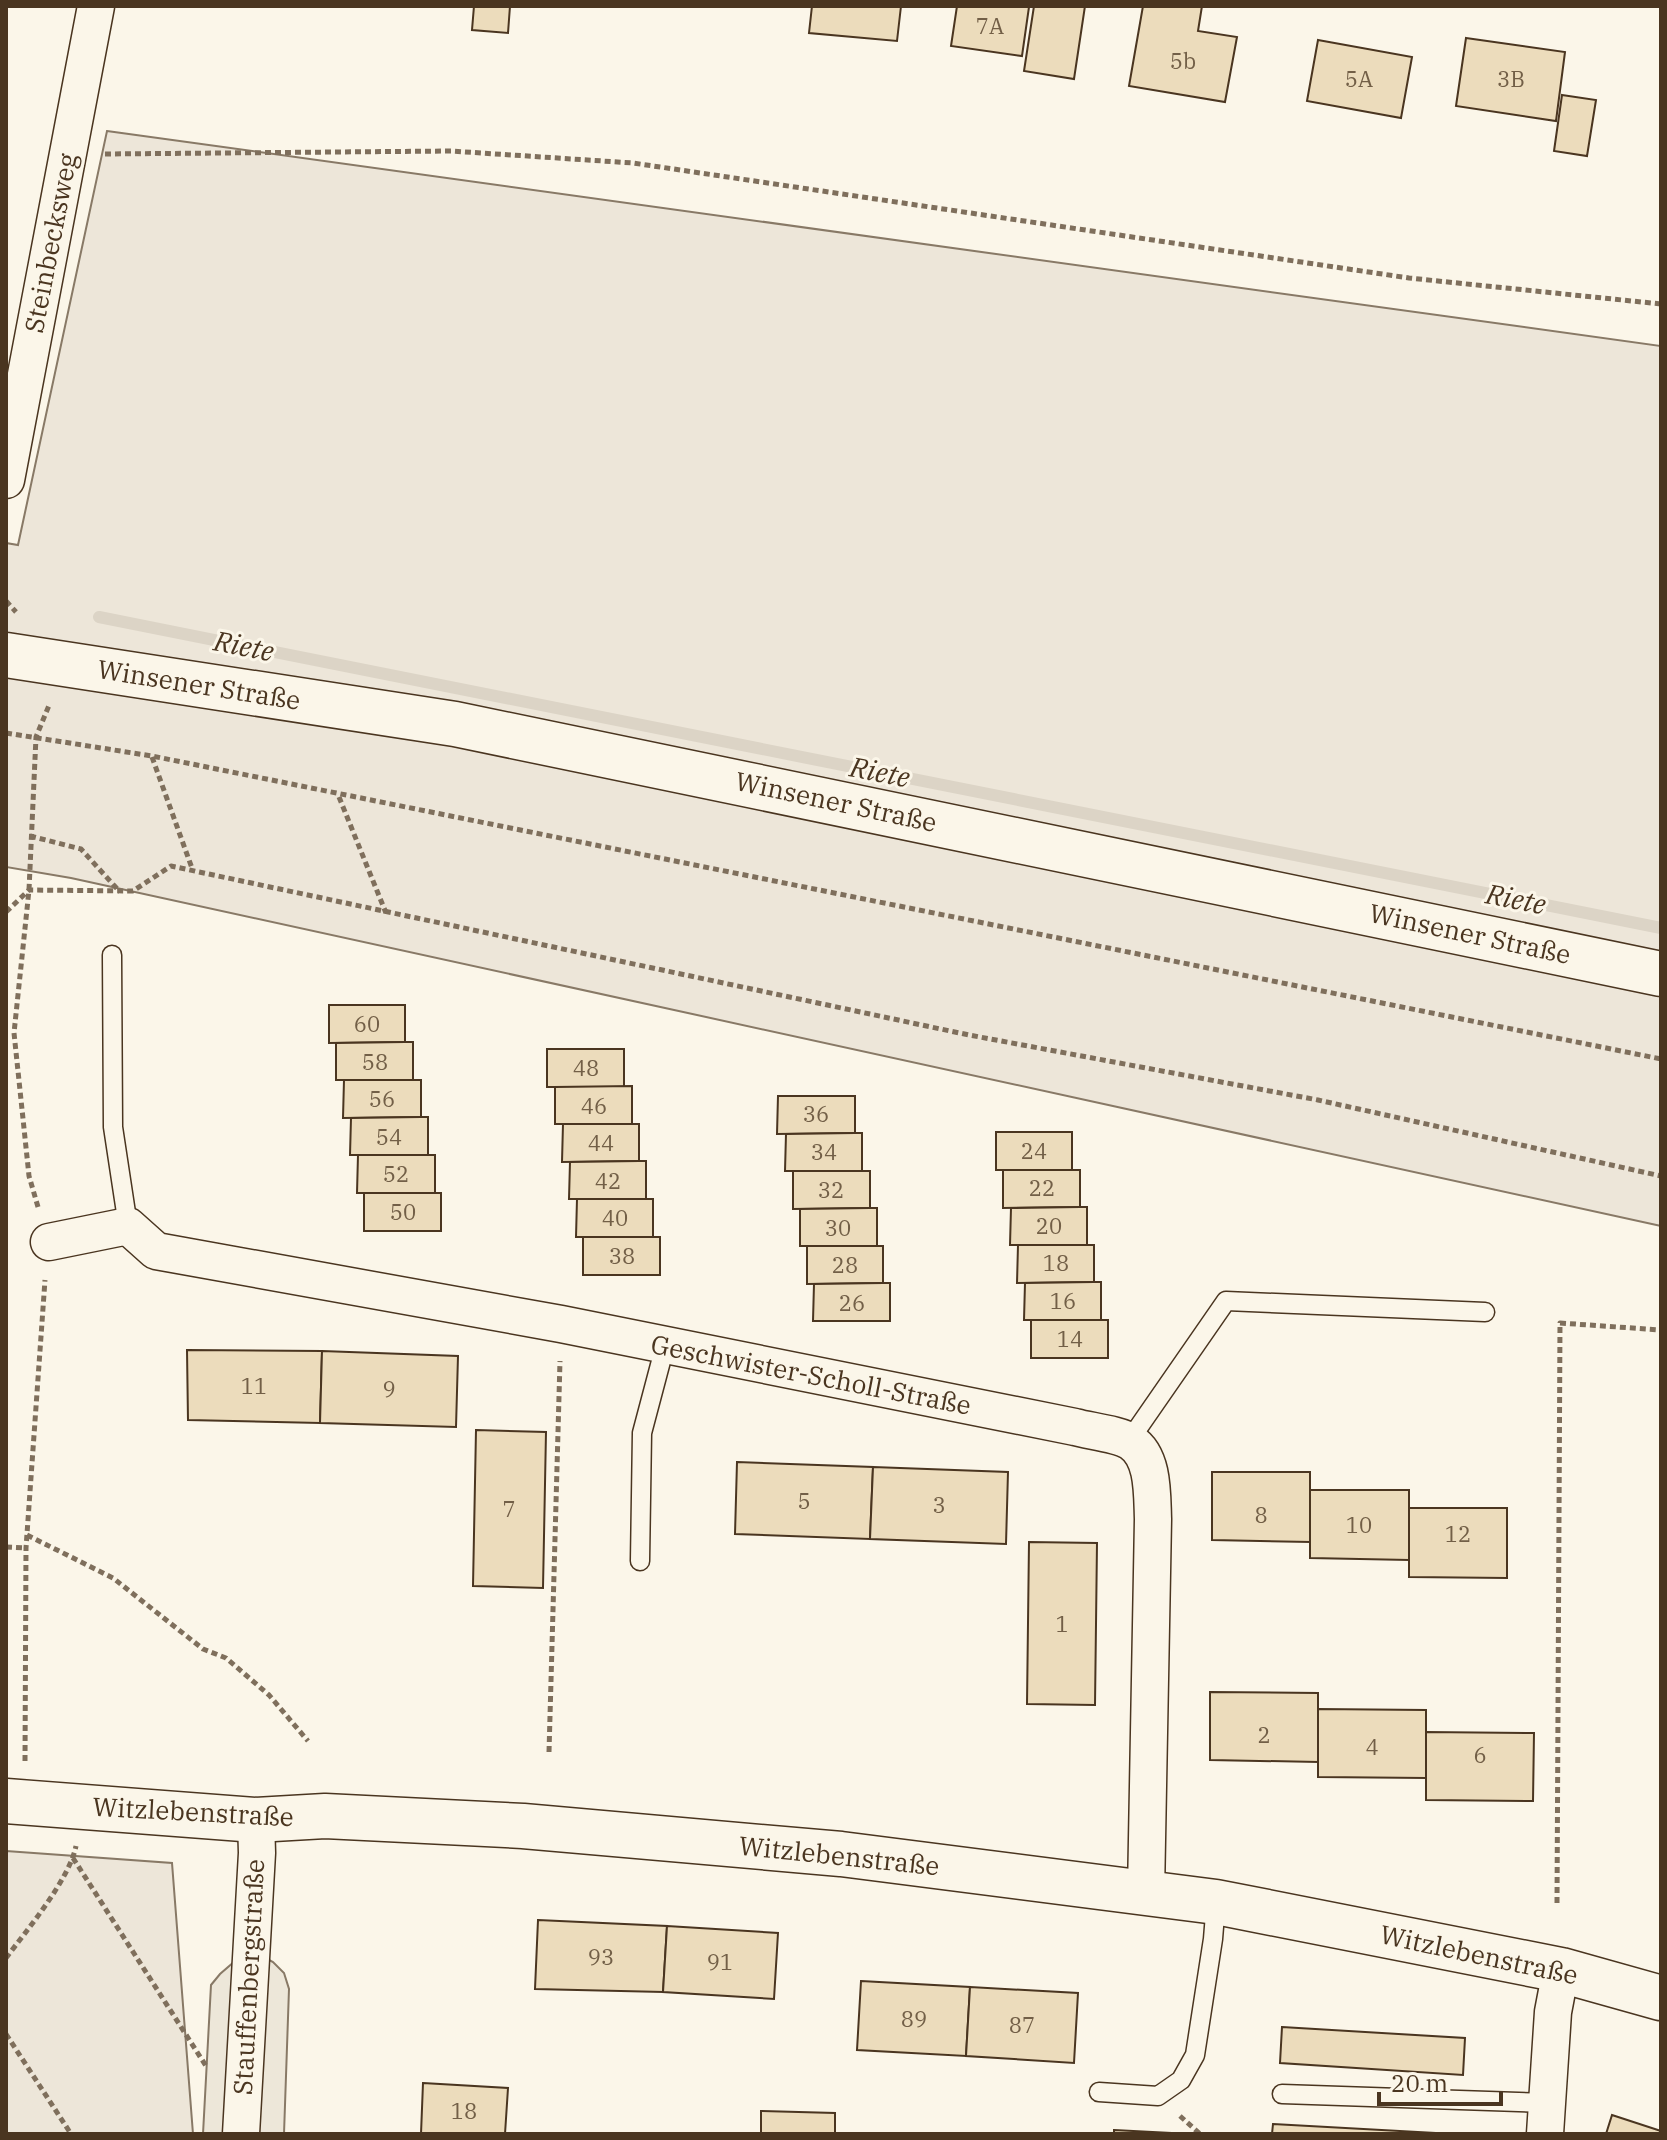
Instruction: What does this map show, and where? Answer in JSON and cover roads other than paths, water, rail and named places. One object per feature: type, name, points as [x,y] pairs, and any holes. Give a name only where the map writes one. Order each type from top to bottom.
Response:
[{"type":"street","name":"Steinbecksweg","points":[[6,480],[96,6]]},
{"type":"street","name":"Winsener Straße","points":[[6,655],[455,724],[1661,974]]},
{"type":"street","points":[[49,1242],[128,1226]]},
{"type":"street","name":"Geschwister-Scholl-Straße","points":[[128,1226],[156,1251],[561,1324],[1075,1427],[1129,1441]]},
{"type":"street","points":[[1129,1441],[1144,1456],[1151,1482],[1153,1519],[1146,1893]]},
{"type":"street","name":"Witzlebenstraße","points":[[6,1801],[256,1820],[325,1816],[523,1826],[841,1854],[1216,1902],[1561,1970],[1661,1998]]},
{"type":"street","name":"Stauffenbergstraße","points":[[241,2134],[257,1853],[256,1820]]},
{"type":"street","points":[[1546,2119],[1553,2012],[1561,1970]]},
{"type":"lane","points":[[112,955],[113,1127],[128,1226]]},
{"type":"lane","points":[[1129,1441],[1226,1301],[1485,1312]]},
{"type":"lane","points":[[640,1561],[642,1433],[665,1346]]},
{"type":"lane","points":[[1099,2092],[1158,2096],[1181,2080],[1195,2055],[1216,1902]]},
{"type":"lane","points":[[1282,2094],[1546,2119]]},
{"type":"waterway","name":"Riete","points":[[99,617],[1661,928]]}]
